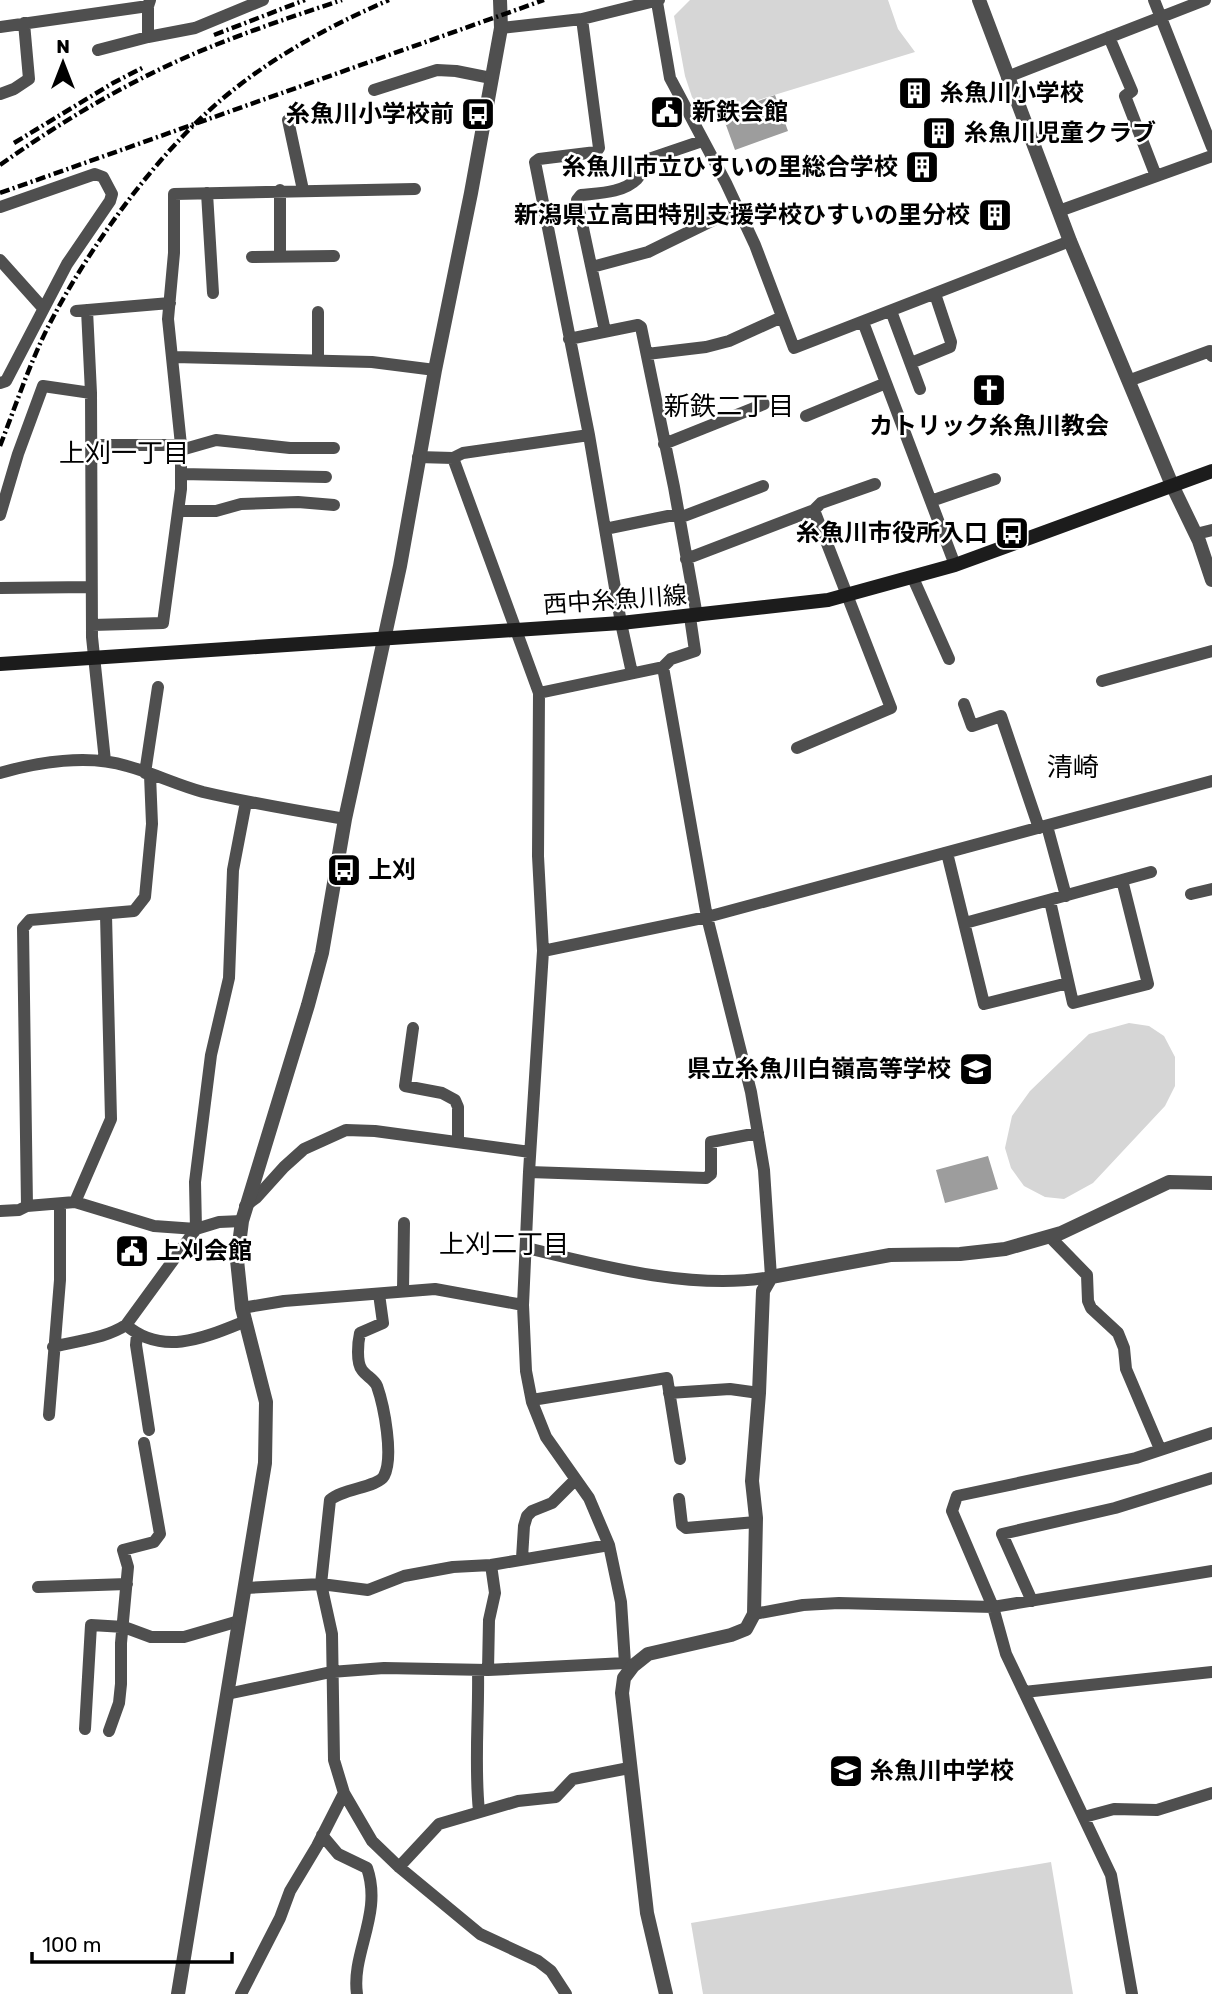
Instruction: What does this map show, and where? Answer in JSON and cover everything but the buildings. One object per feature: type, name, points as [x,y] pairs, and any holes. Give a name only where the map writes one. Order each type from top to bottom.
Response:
[{"type":"main road","name":"西中糸魚川線","points":[[0,664],[621,623],[828,600],[955,565],[1212,471]]},
{"type":"street","points":[[98,50],[195,28],[263,0]]},
{"type":"street","points":[[178,1994],[265,1463],[266,1402],[244,1314],[237,1261],[242,1221],[312,992],[321,953],[345,819],[400,566],[418,457],[502,28],[500,0]]},
{"type":"street","points":[[979,0],[1070,241],[1172,485],[1196,534],[1212,580]]},
{"type":"street","points":[[1154,0],[1212,146]]},
{"type":"street","points":[[1007,77],[1205,0]]},
{"type":"street","points":[[502,28],[582,19],[658,1],[670,78],[755,245],[794,348],[1070,241]]},
{"type":"street","points":[[0,27],[149,3],[148,37]]},
{"type":"street","points":[[582,19],[599,148],[596,152],[539,159],[535,162],[589,435],[632,673]]},
{"type":"street","points":[[0,94],[29,79],[24,23]]},
{"type":"street","points":[[1109,37],[1132,91],[1125,96],[1156,176]]},
{"type":"street","points":[[374,90],[438,70],[491,78]]},
{"type":"street","points":[[288,120],[303,190]]},
{"type":"street","points":[[605,331],[577,200],[581,195],[611,192],[627,186],[636,180],[649,159],[702,141]]},
{"type":"street","points":[[1059,211],[1212,156]]},
{"type":"street","points":[[0,207],[94,174],[103,177],[112,194],[110,201],[67,264],[6,382],[0,383]]},
{"type":"street","points":[[92,625],[163,623],[179,511],[181,474],[174,358],[168,319],[174,253],[174,194],[415,189]]},
{"type":"street","points":[[280,256],[281,190]]},
{"type":"street","points":[[207,193],[213,293]]},
{"type":"street","points":[[592,267],[648,252],[738,208]]},
{"type":"street","points":[[252,257],[334,256]]},
{"type":"street","points":[[0,260],[43,308]]},
{"type":"street","points":[[911,363],[950,347],[951,342],[935,294]]},
{"type":"street","points":[[105,761],[92,625],[91,393],[82,311],[170,303]]},
{"type":"street","points":[[891,311],[920,388]]},
{"type":"street","points":[[318,312],[318,361]]},
{"type":"street","points":[[647,354],[706,347],[729,341],[782,317]]},
{"type":"street","points":[[863,322],[955,565]]},
{"type":"street","points":[[539,693],[663,667],[671,659],[695,651],[679,516],[642,331],[638,325],[569,339]]},
{"type":"street","points":[[1128,381],[1210,351],[1212,356]]},
{"type":"street","points":[[174,358],[372,362],[435,370]]},
{"type":"street","points":[[806,416],[886,383]]},
{"type":"street","points":[[0,515],[18,454],[43,386],[91,393]]},
{"type":"street","points":[[664,443],[764,404]]},
{"type":"street","points":[[418,457],[453,458],[463,453],[589,435]]},
{"type":"street","points":[[92,445],[181,447],[216,440],[290,448],[334,448]]},
{"type":"street","points":[[453,458],[539,693],[538,856],[543,951],[528,1172],[523,1305],[526,1371],[532,1400],[546,1437],[589,1498],[609,1545],[621,1602],[629,1664],[622,1693],[629,1768],[648,1913],[666,1994]]},
{"type":"street","points":[[181,474],[326,478]]},
{"type":"street","points":[[931,501],[995,479]]},
{"type":"street","points":[[686,559],[814,510],[821,503],[875,484]]},
{"type":"street","points":[[605,529],[679,516],[763,486]]},
{"type":"street","points":[[179,511],[216,512],[241,503],[298,502],[334,505]]},
{"type":"street","points":[[797,748],[891,708],[814,510]]},
{"type":"street","points":[[1196,534],[1212,530]]},
{"type":"street","points":[[913,578],[948,659]]},
{"type":"street","points":[[0,588],[91,587]]},
{"type":"street","points":[[1102,681],[1212,651]]},
{"type":"street","points":[[228,1694],[331,1672],[384,1668],[483,1670],[629,1664],[648,1654],[732,1635],[746,1629],[754,1614],[755,1522],[752,1481],[763,1291],[771,1277],[764,1170],[744,1058],[707,917],[663,667]]},
{"type":"street","points":[[27,1206],[23,928],[30,920],[134,911],[145,897],[152,824],[147,774],[158,687]]},
{"type":"street","points":[[964,704],[972,726],[1002,716],[1066,896]]},
{"type":"street","points":[[0,773],[46,764],[105,761],[246,802],[345,819]]},
{"type":"street","points":[[543,951],[707,917],[1212,781]]},
{"type":"street","points":[[53,1348],[81,1339],[109,1335],[126,1325],[196,1229],[195,1182],[211,1055],[229,978],[233,870],[246,802]]},
{"type":"street","points":[[947,853],[984,1004],[1068,983]]},
{"type":"street","points":[[965,923],[1151,872]]},
{"type":"street","points":[[1050,901],[1073,1003],[1148,984],[1122,880]]},
{"type":"street","points":[[1191,894],[1212,889]]},
{"type":"street","points":[[75,1202],[111,1119],[106,915]]},
{"type":"street","points":[[413,1028],[405,1086],[442,1093],[455,1100],[458,1107],[458,1141]]},
{"type":"street","points":[[245,1206],[304,1149],[346,1130],[375,1131],[530,1152]]},
{"type":"street","points":[[528,1172],[706,1178],[712,1174],[711,1142],[758,1133]]},
{"type":"street","points":[[527,1248],[594,1264],[696,1280],[757,1279],[890,1255],[1005,1250],[1051,1237],[1161,1185],[1178,1181],[1212,1183]]},
{"type":"street","points":[[0,1211],[75,1202],[154,1226],[196,1229],[219,1222],[242,1221]]},
{"type":"street","points":[[49,1415],[60,1280],[60,1204]]},
{"type":"street","points":[[403,1291],[404,1223]]},
{"type":"street","points":[[1051,1237],[1087,1275],[1088,1301],[1091,1308],[1118,1333],[1124,1348],[1126,1369],[1160,1449]]},
{"type":"street","points":[[126,1325],[137,1334],[167,1344],[202,1338],[244,1314],[284,1301],[435,1289],[523,1305]]},
{"type":"street","points":[[379,1294],[383,1323],[360,1333],[360,1364],[362,1370],[376,1383],[390,1446],[384,1476],[378,1481],[337,1493],[330,1500],[321,1584],[332,1634],[334,1760],[344,1793],[372,1841],[480,1934],[538,1961],[551,1971],[566,1994]]},
{"type":"street","points":[[137,1334],[136,1345],[149,1430]]},
{"type":"street","points":[[532,1400],[667,1378],[680,1459]]},
{"type":"street","points":[[669,1393],[730,1389],[759,1393]]},
{"type":"street","points":[[1132,1994],[1111,1875],[1006,1654],[993,1607],[952,1511],[957,1496],[1136,1458],[1212,1433]]},
{"type":"street","points":[[108,1731],[119,1703],[128,1567],[123,1550],[154,1542],[160,1534],[144,1443]]},
{"type":"street","points":[[1032,1601],[1002,1534],[1115,1508],[1212,1478]]},
{"type":"street","points":[[522,1558],[527,1516],[532,1511],[552,1503],[575,1480]]},
{"type":"street","points":[[679,1499],[682,1525],[686,1528],[755,1522]]},
{"type":"street","points":[[245,1588],[321,1584],[368,1590],[404,1576],[453,1567],[491,1565],[609,1545]]},
{"type":"street","points":[[479,1811],[477,1789],[483,1670],[495,1593],[491,1565]]},
{"type":"street","points":[[754,1614],[803,1605],[993,1607],[1212,1571]]},
{"type":"street","points":[[38,1587],[127,1584]]},
{"type":"street","points":[[85,1730],[91,1625],[124,1627],[151,1637],[184,1637],[239,1621]]},
{"type":"street","points":[[1024,1692],[1212,1672]]},
{"type":"street","points":[[399,1867],[439,1824],[518,1801],[556,1797],[573,1779],[629,1768]]},
{"type":"street","points":[[241,1994],[280,1918],[289,1891],[344,1793]]},
{"type":"street","points":[[1084,1817],[1114,1809],[1157,1810],[1212,1793]]},
{"type":"street","points":[[322,1835],[338,1854],[367,1868]]},
{"type":"street","points":[[357,1994],[356,1977],[368,1930],[372,1887],[367,1868],[372,1841]]},
{"type":"shaded area","points":[[690,0],[888,0],[898,29],[915,52],[706,116],[692,97],[685,76],[674,16]]},
{"type":"shaded area","points":[[775,95],[788,131],[735,150],[722,114]]},
{"type":"shaded area","points":[[1129,1023],[1149,1026],[1164,1036],[1175,1057],[1175,1086],[1165,1106],[1093,1183],[1064,1199],[1045,1197],[1024,1186],[1011,1168],[1005,1148],[1012,1116],[1030,1091],[1089,1034]]},
{"type":"shaded area","points":[[988,1156],[998,1189],[945,1203],[936,1170]]},
{"type":"shaded area","points":[[1051,1862],[1073,1994],[703,1994],[691,1923]]},
{"type":"railway","points":[[214,35],[305,0]]},
{"type":"railway","points":[[0,165],[92,105],[166,66],[209,47],[342,0]]},
{"type":"railway","points":[[0,446],[36,353],[67,292],[109,227],[157,164],[210,110],[273,61],[349,18],[389,0]]},
{"type":"railway","points":[[0,193],[544,0]]},
{"type":"railway","points":[[14,143],[144,67]]},
{"type":"place","name":"糸魚川小学校","points":[[915,93]]},
{"type":"place","name":"新鉄会館","points":[[667,112]]},
{"type":"place","name":"糸魚川小学校前","points":[[478,114]]},
{"type":"place","name":"糸魚川児童クラブ","points":[[939,133]]},
{"type":"place","name":"糸魚川市立ひすいの里総合学校","points":[[922,167]]},
{"type":"place","name":"新潟県立高田特別支援学校ひすいの里分校","points":[[995,215]]},
{"type":"place","name":"カトリック糸魚川教会","points":[[989,390]]},
{"type":"place","name":"糸魚川市役所入口","points":[[1012,533]]},
{"type":"place","name":"上刈","points":[[344,870]]},
{"type":"place","name":"県立糸魚川白嶺高等学校","points":[[976,1069]]},
{"type":"place","name":"上刈会館","points":[[132,1251]]},
{"type":"place","name":"糸魚川中学校","points":[[846,1771]]},
{"type":"district","name":"新鉄二丁目","points":[[729,406]]},
{"type":"district","name":"上刈一丁目","points":[[124,453]]},
{"type":"district","name":"清崎","points":[[1073,767]]},
{"type":"district","name":"上刈二丁目","points":[[504,1244]]}]
